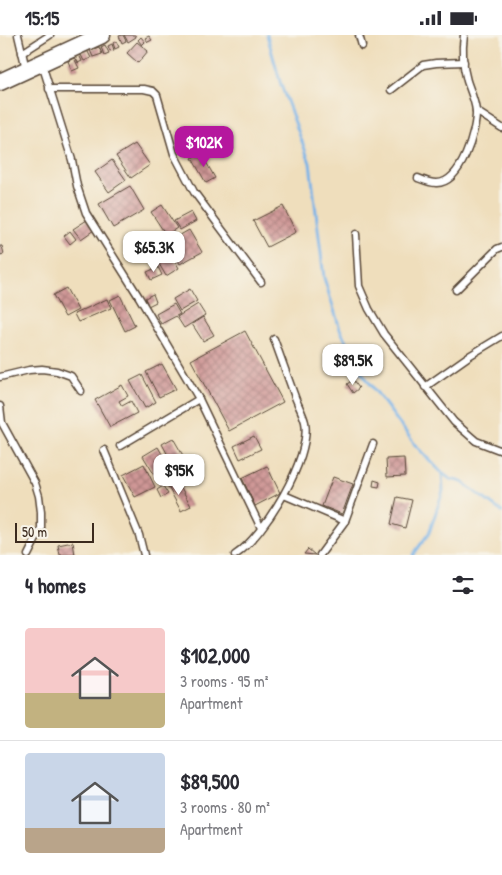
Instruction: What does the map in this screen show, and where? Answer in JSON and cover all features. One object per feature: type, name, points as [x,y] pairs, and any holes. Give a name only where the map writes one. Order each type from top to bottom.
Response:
[{"type":"street","points":[[0,83],[102,35]]},
{"type":"lane","points":[[18,35],[26,70]]},
{"type":"lane","points":[[22,53],[50,35]]},
{"type":"lane","points":[[358,35],[362,46]]},
{"type":"lane","points":[[418,178],[438,183],[448,179],[459,168],[472,141],[476,111],[466,79],[464,35]]},
{"type":"lane","points":[[391,90],[428,63],[464,62]]},
{"type":"lane","points":[[42,63],[86,213],[139,297],[199,399],[261,528]]},
{"type":"lane","points":[[49,89],[144,89],[152,91],[157,95],[174,154],[194,192],[261,282]]},
{"type":"lane","points":[[476,111],[502,127]]},
{"type":"lane","points":[[356,234],[359,286],[369,309],[384,334],[454,422],[476,441],[502,451]]},
{"type":"lane","points":[[456,290],[497,249],[502,247]]},
{"type":"lane","points":[[425,387],[502,336]]},
{"type":"lane","points":[[235,555],[248,544],[284,495],[304,442],[305,422],[274,339]]},
{"type":"lane","points":[[0,377],[29,370],[57,371],[71,376],[80,391]]},
{"type":"lane","points":[[120,446],[199,399]]},
{"type":"lane","points":[[0,406],[2,423],[35,483],[39,497],[41,529],[28,555]]},
{"type":"lane","points":[[320,555],[345,521],[373,445]]},
{"type":"lane","points":[[104,450],[139,535],[144,555]]},
{"type":"lane","points":[[284,495],[345,521]]},
{"type":"building","points":[[123,35],[126,41],[122,43],[119,36]]},
{"type":"building","points":[[124,35],[135,35],[136,37],[128,42]]},
{"type":"building","points":[[149,36],[152,40],[148,42],[145,38]]},
{"type":"building","points":[[141,37],[145,42],[142,45],[138,40]]},
{"type":"building","points":[[116,41],[119,47],[115,49],[113,43]]},
{"type":"building","points":[[137,42],[148,51],[138,63],[127,53]]},
{"type":"building","points":[[112,44],[114,50],[110,51],[108,46]]},
{"type":"building","points":[[105,45],[109,53],[104,55],[101,47]]},
{"type":"building","points":[[99,47],[102,54],[93,57],[90,50]]},
{"type":"building","points":[[87,50],[91,58],[84,61],[80,53]]},
{"type":"building","points":[[79,55],[82,61],[78,63],[75,56]]},
{"type":"building","points":[[74,58],[79,68],[72,71],[68,61]]},
{"type":"building","points":[[135,144],[150,165],[131,178],[116,156]]},
{"type":"building","points":[[201,153],[215,178],[206,183],[192,158]]},
{"type":"building","points":[[112,160],[126,180],[109,192],[95,172]]},
{"type":"building","points":[[130,186],[144,210],[113,228],[99,204]]},
{"type":"building","points":[[162,205],[177,228],[166,235],[151,212]]},
{"type":"building","points":[[283,206],[296,232],[267,247],[253,221]]},
{"type":"building","points":[[191,212],[196,221],[180,230],[174,221]]},
{"type":"building","points":[[87,220],[94,230],[81,239],[73,229]]},
{"type":"building","points":[[189,230],[202,252],[180,264],[168,242]]},
{"type":"building","points":[[70,231],[76,239],[70,244],[64,236]]},
{"type":"building","points":[[164,242],[179,268],[166,276],[151,250]]},
{"type":"building","points":[[0,246],[2,246],[4,254],[0,255]]},
{"type":"building","points":[[158,267],[162,275],[151,280],[147,272]]},
{"type":"building","points":[[66,288],[78,310],[65,317],[53,295]]},
{"type":"building","points":[[190,289],[197,301],[180,311],[173,299]]},
{"type":"building","points":[[153,294],[156,302],[148,306],[145,298]]},
{"type":"building","points":[[120,295],[135,326],[125,331],[110,300]]},
{"type":"building","points":[[107,299],[111,308],[78,322],[74,314]]},
{"type":"building","points":[[174,304],[180,314],[161,324],[156,314]]},
{"type":"building","points":[[198,304],[205,315],[184,328],[177,317]]},
{"type":"building","points":[[203,317],[214,335],[203,341],[192,324]]},
{"type":"building","points":[[245,331],[283,402],[229,431],[191,360]]},
{"type":"building","points":[[162,364],[176,389],[159,397],[146,372]]},
{"type":"building","points":[[142,375],[156,402],[145,408],[130,381]]},
{"type":"building","points":[[353,380],[359,388],[353,393],[347,384]]},
{"type":"building","points":[[122,385],[128,396],[119,401],[122,406],[131,401],[137,413],[110,427],[95,400]]},
{"type":"building","points":[[254,436],[261,449],[240,459],[234,446]]},
{"type":"building","points":[[173,438],[189,466],[177,472],[162,444]]},
{"type":"building","points":[[158,447],[174,475],[160,484],[143,456]]},
{"type":"building","points":[[404,458],[405,476],[387,477],[386,459]]},
{"type":"building","points":[[144,464],[155,487],[135,497],[123,475]]},
{"type":"building","points":[[267,466],[280,493],[255,506],[242,478]]},
{"type":"building","points":[[333,477],[353,484],[342,514],[322,506]]},
{"type":"building","points":[[177,480],[191,506],[181,511],[167,485]]},
{"type":"building","points":[[374,480],[380,482],[379,487],[373,486]]},
{"type":"building","points":[[163,486],[168,494],[161,498],[157,490]]},
{"type":"building","points":[[397,497],[412,500],[405,528],[391,524]]},
{"type":"building","points":[[73,542],[75,555],[60,555],[58,545]]},
{"type":"building","points":[[308,549],[315,555],[304,554]]},
{"type":"waterway","points":[[267,35],[281,85],[310,163],[324,278],[340,329],[360,370],[416,446],[442,473],[443,491],[429,533],[413,555]]},
{"type":"waterway","points":[[442,473],[450,479],[462,482],[502,512]]}]
